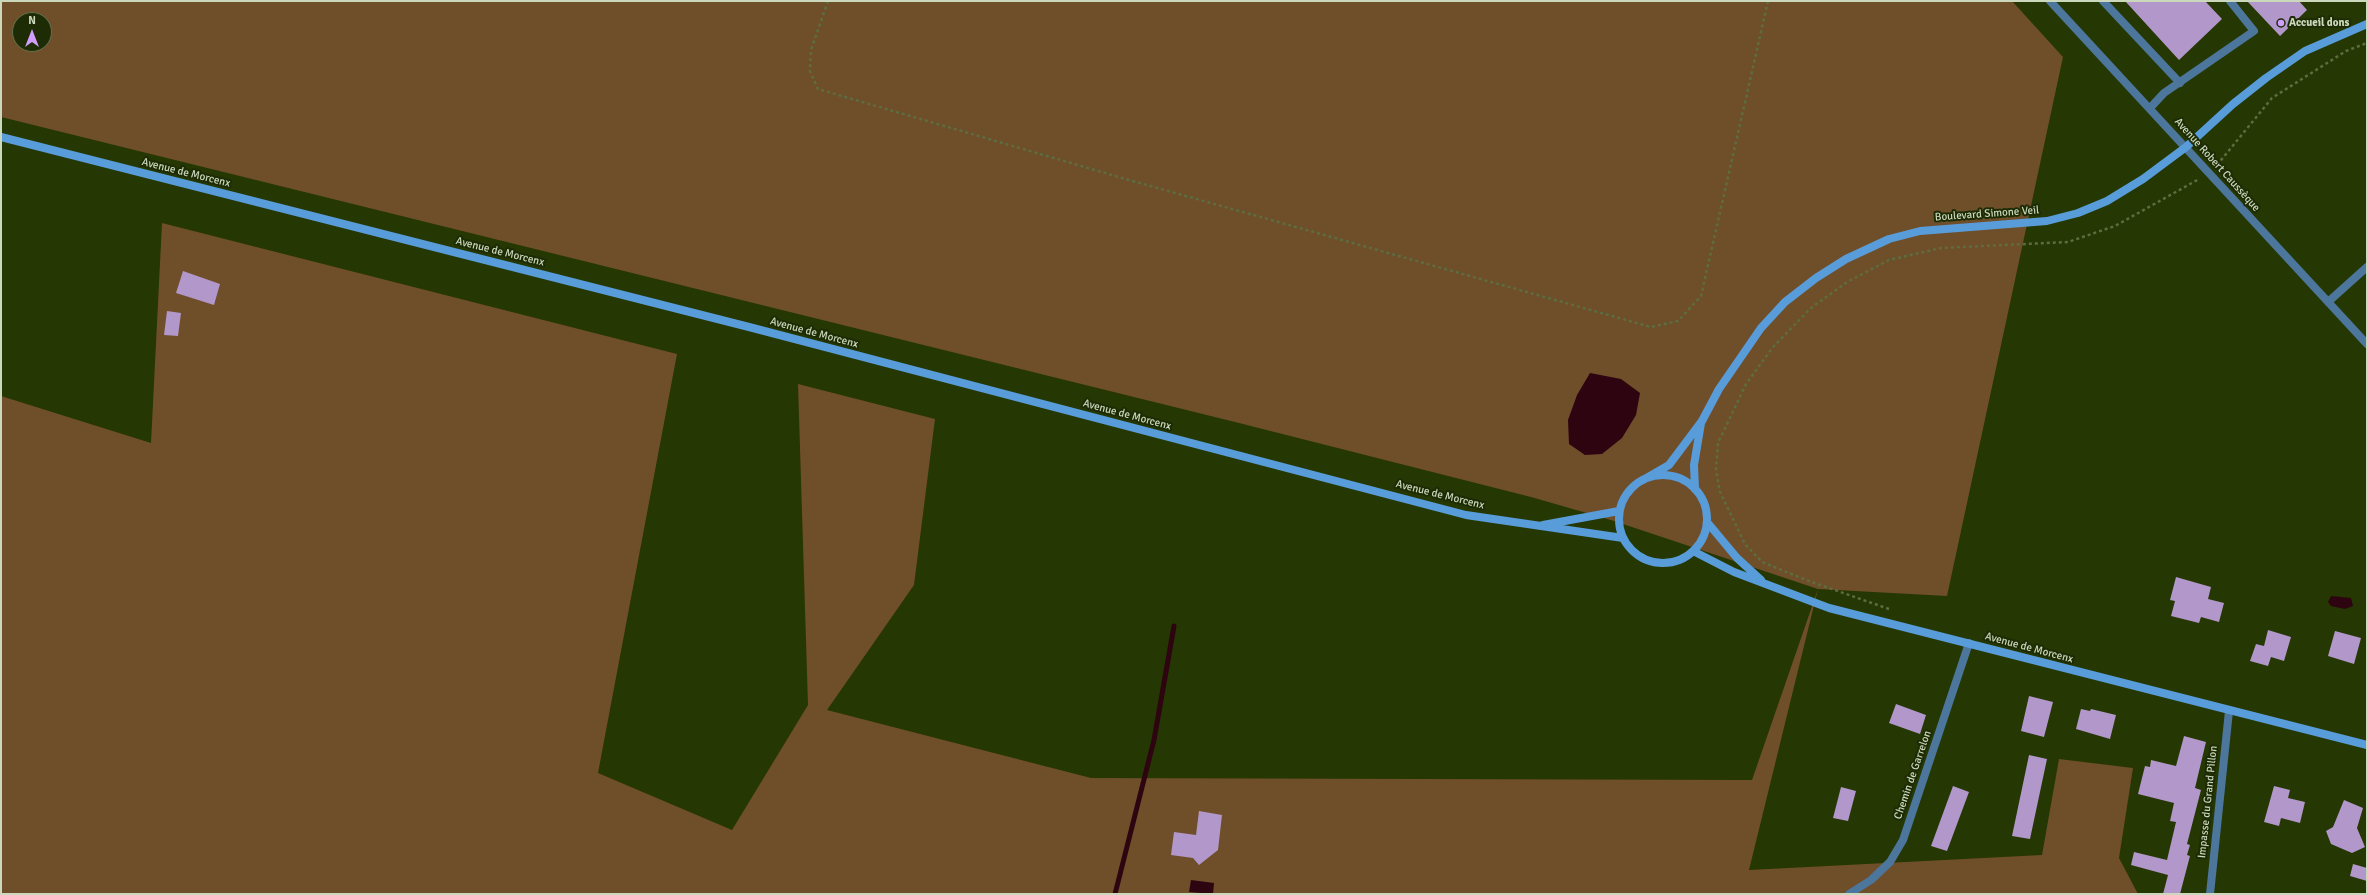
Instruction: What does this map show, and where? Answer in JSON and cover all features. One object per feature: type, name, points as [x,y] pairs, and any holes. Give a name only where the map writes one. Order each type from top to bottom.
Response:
[{"type":"main road","name":"Boulevard Simone Veil","points":[[1702,421],[1722,383],[1761,328],[1785,302],[1816,278],[1846,259],[1889,239],[1920,231],[1965,226],[2012,225],[2047,221],[2078,214],[2107,201],[2143,179],[2186,147],[2233,104],[2305,51],[2367,24]]},
{"type":"main road","name":"Avenue de Morcenx","points":[[1,137],[749,327],[1466,515],[1623,538]]},
{"type":"main road","points":[[1702,421],[1694,465],[1695,489],[1706,510],[1707,522],[1700,543],[1693,551],[1682,559],[1668,563],[1654,562],[1641,558],[1630,549],[1623,538],[1619,525],[1619,511],[1624,498],[1632,488],[1669,465],[1702,421]]},
{"type":"main road","points":[[1643,480],[1656,476],[1670,476],[1684,481],[1695,489]]},
{"type":"main road","points":[[1535,526],[1619,511]]},
{"type":"main road","points":[[1707,522],[1737,558],[1763,582]]},
{"type":"main road","name":"Avenue de Morcenx","points":[[1693,551],[1734,572],[1829,608],[1969,643],[2229,712],[2367,745]]},
{"type":"street","name":"Avenue Robert Caussèque","points":[[2050,1],[2367,344]]},
{"type":"street","points":[[2103,1],[2180,83]]},
{"type":"street","points":[[2150,108],[2164,93],[2254,31],[2230,1]]},
{"type":"street","points":[[2328,302],[2367,267]]},
{"type":"street","name":"Chemin de Garrelon","points":[[1849,894],[1871,880],[1890,862],[1903,840],[1969,643]]},
{"type":"street","name":"Impasse du Grand Pillon","points":[[2210,894],[2229,712]]},
{"type":"path","points":[[828,1],[811,50],[810,71],[818,90],[1122,178],[1651,327],[1678,321],[1701,296],[1768,1]]},
{"type":"path","points":[[1890,609],[1809,581],[1762,562],[1745,544],[1720,492],[1716,470],[1718,442],[1746,384],[1772,347],[1817,304],[1847,282],[1889,260],[1941,248],[2068,242],[2115,226],[2209,174],[2272,98],[2346,51],[2367,43]]},
{"type":"shaded area","points":[[1,1],[2012,1],[2063,57],[1947,596],[1818,589],[1611,520],[1531,497],[1235,422],[1,117]]},
{"type":"shaded area","points":[[162,223],[677,354],[598,773],[732,830],[808,705],[798,384],[935,419],[914,585],[827,710],[1091,778],[1752,780],[1818,589],[1749,870],[2042,855],[2059,759],[2133,768],[2119,858],[2138,894],[1,894],[1,396],[151,443]]},
{"type":"shaded area","points":[[1590,373],[1621,379],[1640,393],[1636,415],[1622,438],[1602,454],[1585,455],[1569,444],[1568,420],[1577,395]]},
{"type":"shaded area","points":[[2331,596],[2351,598],[2353,606],[2345,609],[2331,606],[2328,602]]},
{"type":"shaded area","points":[[1191,880],[1214,883],[1213,894],[1189,892]]},
{"type":"building","points":[[2125,1],[2205,1],[2222,19],[2179,60]]},
{"type":"building","name":"Accueil dons","points":[[2247,1],[2299,1],[2307,10],[2280,36]]},
{"type":"building","points":[[183,271],[220,284],[214,305],[176,293]]},
{"type":"building","points":[[167,311],[181,313],[178,336],[164,335]]},
{"type":"building","points":[[2176,577],[2211,587],[2208,599],[2224,603],[2219,622],[2201,617],[2199,623],[2171,616],[2175,601],[2170,600]]},
{"type":"building","points":[[2268,630],[2291,637],[2284,661],[2271,657],[2268,666],[2250,661],[2256,644],[2264,646]]},
{"type":"building","points":[[2335,631],[2361,638],[2354,664],[2328,656]]},
{"type":"building","points":[[2029,696],[2053,702],[2044,737],[2021,731]]},
{"type":"building","points":[[1896,704],[1926,715],[1920,734],[1889,723]]},
{"type":"building","points":[[2081,709],[2090,711],[2091,709],[2116,715],[2110,739],[2076,729]]},
{"type":"building","points":[[2184,736],[2206,742],[2195,788],[2201,790],[2187,844],[2190,845],[2187,855],[2190,856],[2180,894],[2163,894],[2168,875],[2131,865],[2134,852],[2167,860],[2176,822],[2170,821],[2174,803],[2138,794],[2145,766],[2150,767],[2151,760],[2176,766]]},
{"type":"building","points":[[2029,755],[2047,759],[2030,839],[2012,836]]},
{"type":"building","points":[[1953,786],[1969,792],[1947,851],[1931,846]]},
{"type":"building","points":[[2274,786],[2290,790],[2288,798],[2305,802],[2300,823],[2281,818],[2279,826],[2264,822]]},
{"type":"building","points":[[1841,787],[1856,791],[1848,821],[1833,818]]},
{"type":"building","points":[[2344,800],[2363,808],[2357,828],[2365,847],[2352,853],[2331,844],[2326,831],[2333,827]]},
{"type":"building","points":[[1199,811],[1222,815],[1218,850],[1199,865],[1193,858],[1171,855],[1174,832],[1196,835]]},
{"type":"building","points":[[2353,864],[2367,868],[2367,881],[2350,876]]},
{"type":"waterway","points":[[1115,894],[1154,740],[1174,626]]},
{"type":"place","name":"Accueil dons","points":[[2281,23]]}]
